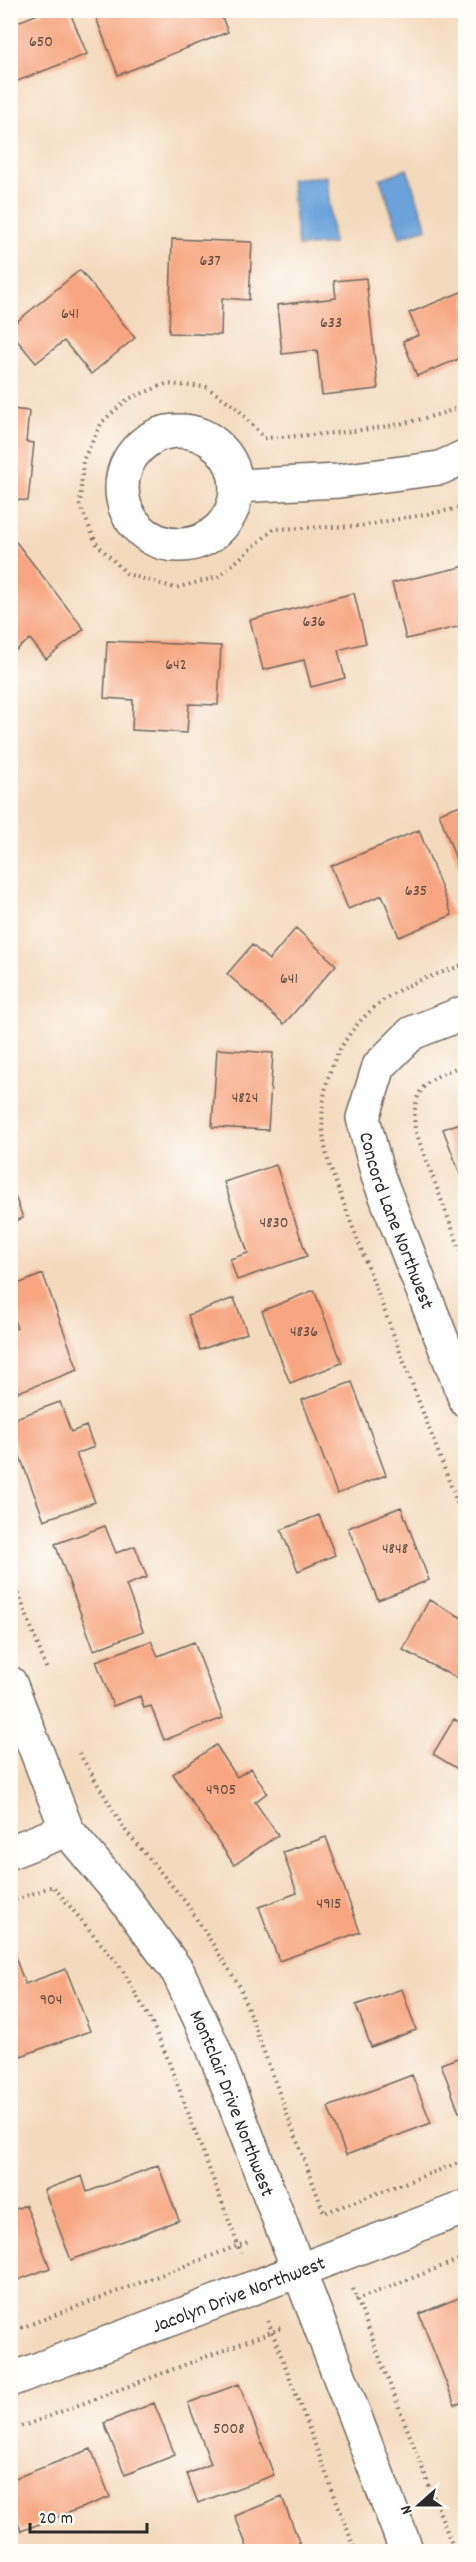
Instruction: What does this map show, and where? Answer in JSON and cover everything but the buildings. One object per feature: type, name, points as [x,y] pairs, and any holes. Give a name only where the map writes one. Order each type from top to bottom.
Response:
[{"type":"street","points":[[236,486],[339,481],[440,468],[465,456]]},
{"type":"street","name":"Concord Lane Northwest","points":[[465,1012],[412,1033],[379,1066],[363,1118],[378,1176],[465,1401]]},
{"type":"street","name":"Montclair Drive Northwest","points":[[10,1683],[67,1830],[123,1897],[178,1972],[212,2045],[407,2552]]},
{"type":"street","points":[[10,1852],[67,1830]]},
{"type":"street","name":"Jacolyn Drive Northwest","points":[[10,2380],[465,2207]]},
{"type":"path","points":[[465,1064],[437,1075],[421,1088],[413,1108],[415,1130],[465,1265]]},
{"type":"path","points":[[10,1571],[51,1681]]},
{"type":"path","points":[[76,1747],[125,1830],[185,1901],[239,1985],[324,2213],[465,2160]]},
{"type":"path","points":[[10,1902],[53,1886],[122,1969],[142,2003],[167,2057],[243,2257]]},
{"type":"path","points":[[10,2332],[252,2241]]},
{"type":"path","points":[[351,2302],[465,2257]]},
{"type":"path","points":[[352,2287],[455,2552]]},
{"type":"path","points":[[268,2320],[356,2552]]},
{"type":"path","points":[[10,2431],[285,2328]]},
{"type":"water","points":[[407,169],[427,228],[400,237],[380,179]]},
{"type":"water","points":[[327,176],[333,244],[298,247],[291,179]]}]
